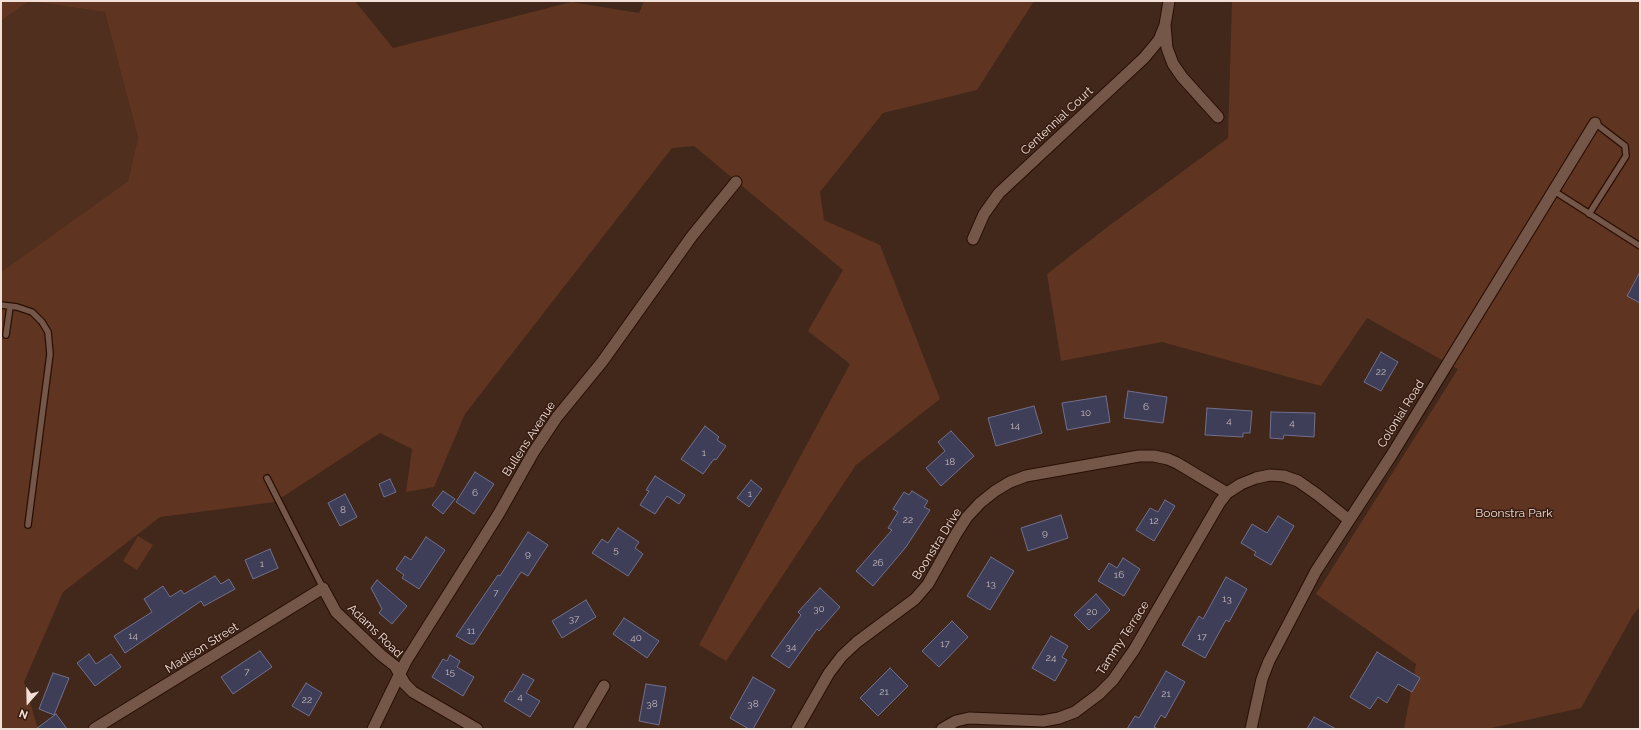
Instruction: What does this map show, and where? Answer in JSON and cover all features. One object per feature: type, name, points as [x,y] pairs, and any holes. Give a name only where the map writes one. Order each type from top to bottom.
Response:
[{"type":"street","points":[[1169,1],[1165,25],[1168,48],[1173,64],[1182,77],[1218,117]]},
{"type":"street","name":"Centennial Court","points":[[973,239],[984,214],[999,193],[1144,58],[1159,40],[1165,25]]},
{"type":"street","name":"Colonial Road","points":[[1251,729],[1262,679],[1269,661],[1316,572],[1395,449],[1595,123]]},
{"type":"street","name":"Bullens Avenue","points":[[373,729],[406,662],[498,515],[533,453],[557,417],[602,362],[692,236],[736,182]]},
{"type":"street","name":"Boonstra Drive","points":[[797,729],[829,673],[842,656],[857,642],[915,599],[928,584],[956,534],[967,518],[980,503],[995,491],[1010,482],[1026,476],[1139,456],[1154,456],[1168,459],[1227,493]]},
{"type":"street","name":"Tammy Terrace","points":[[942,729],[956,721],[969,718],[1043,721],[1059,718],[1075,712],[1100,694],[1134,650],[1220,502],[1227,493],[1241,484],[1256,478],[1270,475],[1284,476],[1298,481],[1349,520]]},
{"type":"street","name":"Adams Road","points":[[323,588],[336,612],[381,655],[395,666],[405,684],[413,692],[477,729]]},
{"type":"street","name":"Madison Street","points":[[94,729],[323,588]]},
{"type":"street","points":[[579,729],[604,686]]},
{"type":"lane","points":[[1589,214],[1626,156],[1625,146],[1595,123]]},
{"type":"lane","points":[[1554,191],[1640,246]]},
{"type":"lane","points":[[1,305],[32,312],[42,322],[48,332],[50,354],[28,525]]},
{"type":"lane","points":[[6,335],[10,307]]},
{"type":"lane","name":"Adams Road","points":[[268,478],[323,588]]},
{"type":"shaded area","points":[[29,1],[105,12],[138,138],[128,181],[1,272],[1,21]]},
{"type":"green space","points":[[1,1],[29,1],[1,21]]},
{"type":"green space","points":[[29,1],[355,1],[393,48],[571,2],[639,13],[644,1],[1034,1],[977,90],[883,113],[820,192],[824,220],[880,245],[940,399],[856,465],[726,661],[699,645],[850,364],[808,331],[843,270],[694,146],[672,148],[465,414],[434,487],[406,492],[412,449],[380,433],[275,502],[160,517],[63,592],[24,682],[38,729],[1,729],[1,272],[128,181],[138,138],[105,12]]},
{"type":"green space","name":"Boonstra Park","points":[[1232,1],[1640,1],[1640,607],[1633,615],[1581,708],[1487,729],[1404,729],[1416,664],[1316,594],[1458,369],[1367,318],[1321,386],[1162,342],[1061,361],[1047,274],[1110,225],[1228,138]]},
{"type":"green space","points":[[138,536],[153,545],[137,570],[123,561]]},
{"type":"building","points":[[1640,272],[1640,303],[1627,296]]},
{"type":"building","points":[[1381,352],[1398,362],[1381,391],[1364,382]]},
{"type":"building","points":[[1128,391],[1167,397],[1163,423],[1124,418]]},
{"type":"building","points":[[1106,396],[1110,422],[1067,430],[1062,403]]},
{"type":"building","points":[[1034,406],[1042,433],[996,446],[988,418]]},
{"type":"building","points":[[1207,408],[1252,411],[1250,433],[1243,433],[1243,437],[1205,435]]},
{"type":"building","points":[[1271,412],[1315,413],[1314,437],[1284,435],[1283,439],[1270,438]]},
{"type":"building","points":[[705,426],[719,437],[717,440],[726,446],[703,474],[681,459]]},
{"type":"building","points":[[951,431],[974,456],[941,486],[926,468],[945,451],[938,442]]},
{"type":"building","points":[[475,472],[494,484],[474,514],[456,502]]},
{"type":"building","points":[[655,476],[685,495],[679,504],[667,496],[655,514],[640,505],[649,491],[646,490]]},
{"type":"building","points":[[390,479],[396,492],[384,497],[379,484]]},
{"type":"building","points":[[751,480],[762,489],[749,507],[737,498]]},
{"type":"building","points":[[443,491],[455,499],[443,514],[432,505]]},
{"type":"building","points":[[912,491],[928,501],[924,507],[930,510],[906,547],[873,586],[856,571],[892,530],[888,528],[898,512],[893,509],[904,492],[909,495]]},
{"type":"building","points":[[345,494],[357,517],[340,526],[328,503]]},
{"type":"building","points":[[1165,500],[1175,506],[1154,541],[1136,530],[1150,508],[1158,512]]},
{"type":"building","points":[[1061,515],[1068,538],[1028,551],[1021,528]]},
{"type":"building","points":[[1278,516],[1294,526],[1271,565],[1254,555],[1256,552],[1241,543],[1252,524],[1267,533]]},
{"type":"building","points":[[618,528],[639,542],[635,548],[643,554],[628,576],[592,553],[602,539],[608,543]]},
{"type":"building","points":[[528,532],[548,545],[528,576],[521,572],[474,644],[470,644],[456,636],[498,575],[500,576]]},
{"type":"building","points":[[426,537],[445,550],[419,589],[402,578],[404,575],[396,569],[405,556],[411,560]]},
{"type":"building","points":[[270,549],[278,568],[253,579],[245,560]]},
{"type":"building","points":[[991,557],[1014,571],[990,610],[967,596]]},
{"type":"building","points":[[1123,558],[1140,569],[1124,596],[1098,581],[1109,563],[1117,568]]},
{"type":"building","points":[[215,576],[221,584],[229,579],[235,589],[204,606],[201,601],[125,653],[114,636],[152,612],[144,599],[163,586],[170,597],[181,590],[184,594]]},
{"type":"building","points":[[1226,577],[1247,589],[1229,622],[1226,620],[1205,658],[1182,645],[1199,616],[1203,619]]},
{"type":"building","points":[[377,580],[407,606],[392,624],[379,613],[382,609],[371,588]]},
{"type":"building","points":[[820,588],[840,607],[819,631],[817,629],[789,668],[771,656],[801,615],[798,612]]},
{"type":"building","points":[[1096,594],[1110,610],[1089,630],[1074,615]]},
{"type":"building","points":[[586,600],[596,617],[562,638],[552,621]]},
{"type":"building","points":[[624,618],[659,641],[647,658],[613,634]]},
{"type":"building","points":[[952,621],[968,637],[939,667],[922,651]]},
{"type":"building","points":[[1051,636],[1068,646],[1062,657],[1067,660],[1055,681],[1032,668]]},
{"type":"building","points":[[260,651],[272,667],[233,694],[221,677]]},
{"type":"building","points":[[1377,652],[1420,678],[1412,692],[1398,684],[1387,703],[1378,697],[1370,709],[1350,697]]},
{"type":"building","points":[[89,654],[96,664],[111,654],[121,667],[95,686],[77,663]]},
{"type":"building","points":[[450,655],[460,661],[457,667],[474,677],[463,696],[432,677],[443,659],[447,661]]},
{"type":"building","points":[[890,668],[908,686],[878,716],[860,698]]},
{"type":"building","points":[[1166,671],[1185,682],[1165,718],[1161,715],[1154,727],[1158,729],[1127,729],[1135,716],[1139,718]]},
{"type":"building","points":[[53,673],[69,678],[54,715],[39,709]]},
{"type":"building","points":[[523,674],[534,680],[526,693],[540,701],[530,717],[504,701],[510,691],[512,692]]},
{"type":"building","points":[[753,677],[775,690],[753,729],[749,729],[730,718]]},
{"type":"building","points":[[306,683],[322,693],[309,716],[292,706]]},
{"type":"building","points":[[646,684],[666,687],[659,725],[639,721]]},
{"type":"building","points":[[56,714],[67,729],[36,729]]},
{"type":"building","points":[[1314,717],[1336,729],[1307,729]]}]
